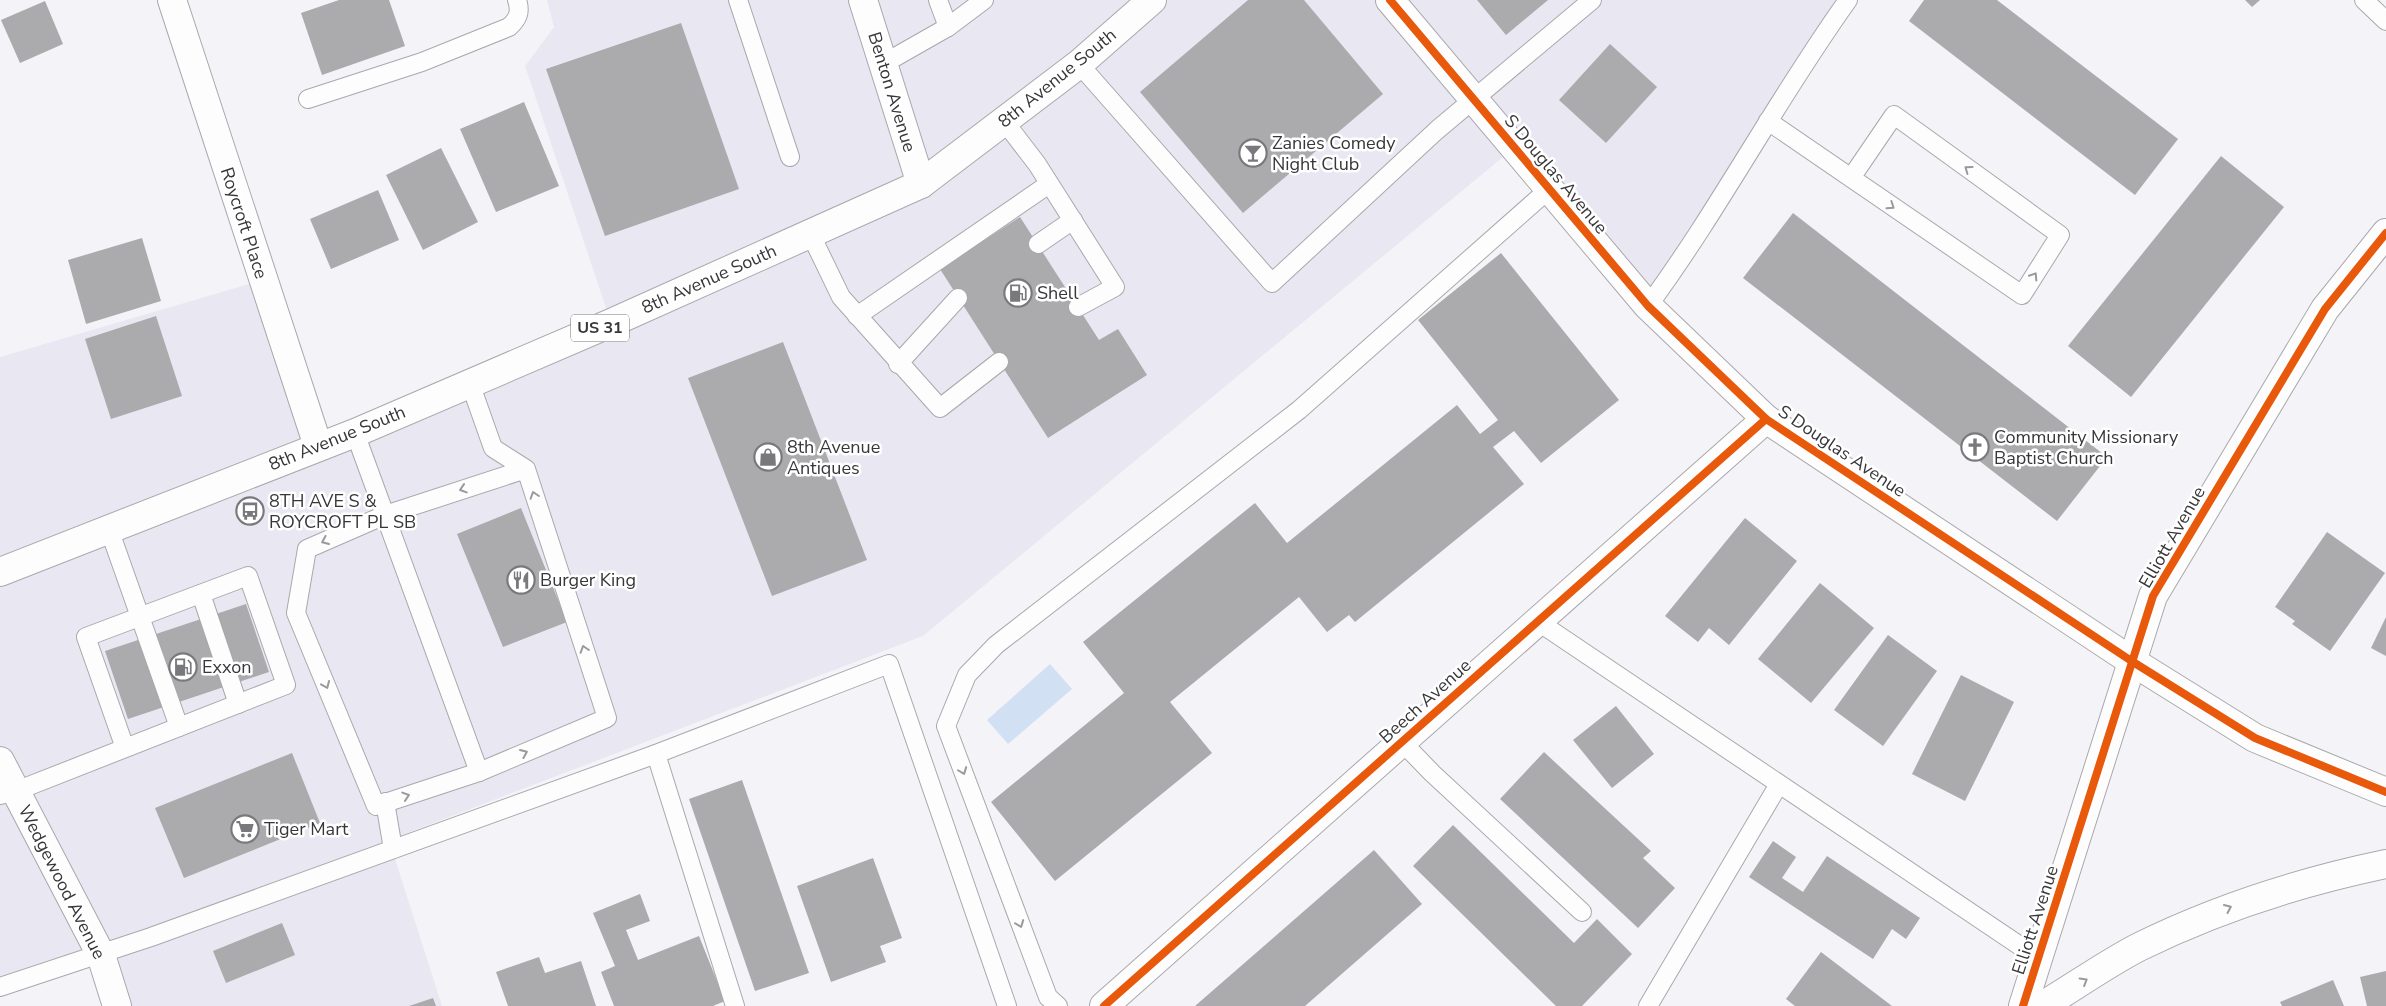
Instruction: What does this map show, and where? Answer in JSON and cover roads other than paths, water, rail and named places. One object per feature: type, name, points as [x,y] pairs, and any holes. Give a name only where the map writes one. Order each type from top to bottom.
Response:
[{"type":"street","name":"Roycroft Place","points":[[172,0],[318,446]]},
{"type":"street","name":"Benton Avenue","points":[[863,0],[921,184]]},
{"type":"street","name":"S Douglas Avenue","points":[[1390,0],[1475,99],[1548,190],[1648,306],[1766,419],[2133,662],[2255,738],[2386,792]]},
{"type":"street","name":"8th Avenue South","points":[[0,572],[355,433],[921,184],[1079,64],[1144,2]]},
{"type":"street","name":"Elliott Avenue","points":[[2023,1006],[2154,596],[2326,309],[2386,233]]},
{"type":"street","name":"Beech Avenue","points":[[1104,1006],[1766,419]]},
{"type":"street","name":"Wedgewood Avenue","points":[[0,760],[8,793],[101,955],[117,1006]]},
{"type":"street","points":[[2042,1006],[2138,948],[2241,902],[2332,875],[2386,864]]},
{"type":"lane","points":[[308,99],[422,62],[509,27],[516,20],[520,8],[517,0]]},
{"type":"lane","points":[[738,0],[790,157]]},
{"type":"lane","points":[[938,0],[948,27]]},
{"type":"lane","points":[[883,64],[948,27],[984,0]]},
{"type":"lane","points":[[1079,64],[1272,283],[1437,130],[1592,0]]},
{"type":"lane","points":[[1648,306],[1679,264],[1809,54],[1848,0]]},
{"type":"lane","points":[[2364,0],[2386,21]]},
{"type":"lane","points":[[1768,122],[2022,294],[2060,235],[1894,115],[1851,178]]},
{"type":"lane","points":[[1004,120],[1049,184],[1115,286],[1078,307]]},
{"type":"lane","points":[[857,316],[1049,184]]},
{"type":"lane","points":[[1058,1006],[1048,997],[946,726],[966,675],[996,645],[1299,410],[1548,190]]},
{"type":"lane","points":[[1038,244],[1072,220]]},
{"type":"lane","points":[[810,233],[841,297],[898,364],[940,408],[999,362]]},
{"type":"lane","points":[[898,364],[958,298]]},
{"type":"lane","points":[[470,383],[493,448],[526,469],[606,718],[478,772],[376,806],[296,613],[307,549],[386,515],[526,469]]},
{"type":"lane","points":[[355,433],[478,772]]},
{"type":"lane","points":[[109,529],[179,727]]},
{"type":"lane","points":[[8,793],[125,748],[286,685],[248,576],[86,637],[125,748]]},
{"type":"lane","points":[[201,594],[238,704]]},
{"type":"lane","points":[[1537,621],[2038,958]]},
{"type":"lane","points":[[0,987],[101,955],[656,754],[889,664],[1008,1006]]},
{"type":"lane","points":[[1402,742],[1432,773],[1582,912]]},
{"type":"lane","points":[[656,754],[735,1006]]},
{"type":"lane","points":[[1648,1006],[1779,784]]},
{"type":"lane","points":[[385,802],[393,849]]},
{"type":"water","points":[[1050,664],[1072,689],[1008,744],[987,720]]},
{"type":"place","name":"Zanies Comedy Night Club","points":[[1253,153]]},
{"type":"place","name":"Shell","points":[[1018,293]]},
{"type":"place","name":"Community Missionary Baptist Church","points":[[1975,447]]},
{"type":"place","name":"8th Avenue Antiques","points":[[768,457]]},
{"type":"place","name":"8TH AVE S & ROYCROFT PL SB","points":[[250,511]]},
{"type":"place","name":"Burger King","points":[[521,580]]},
{"type":"place","name":"Exxon","points":[[183,667]]},
{"type":"place","name":"Tiger Mart","points":[[245,829]]}]
